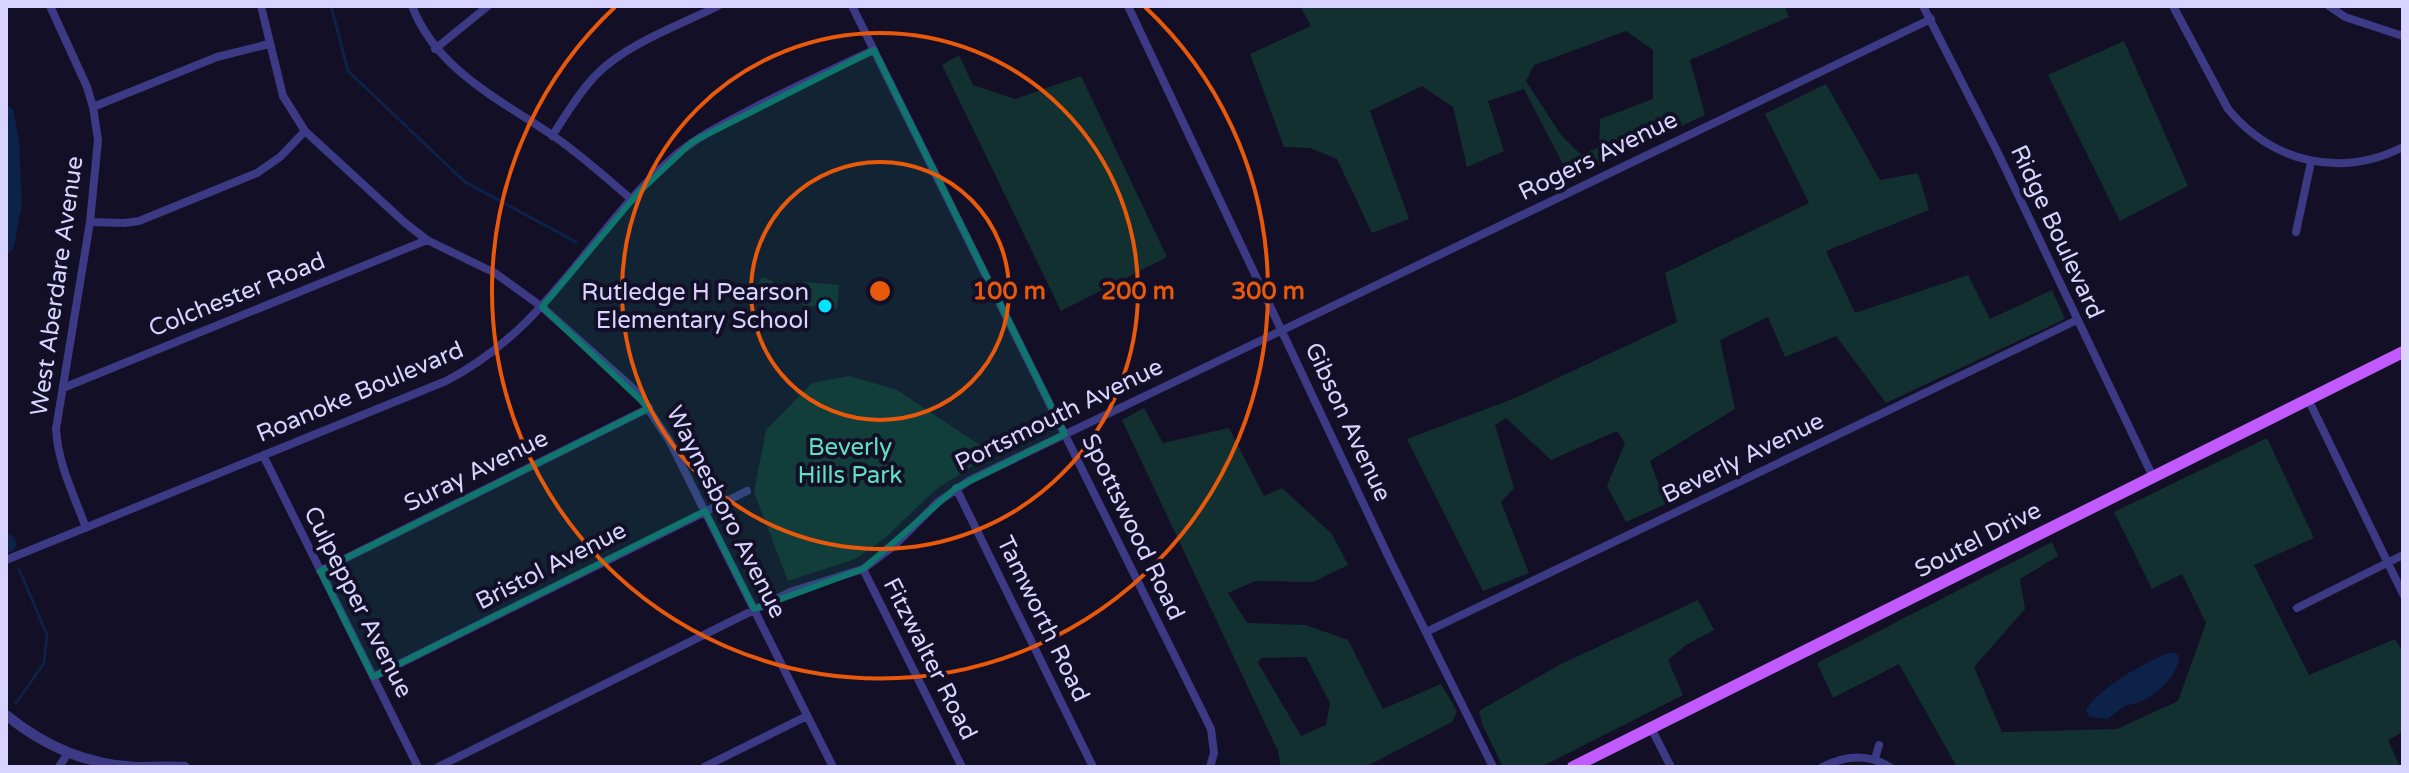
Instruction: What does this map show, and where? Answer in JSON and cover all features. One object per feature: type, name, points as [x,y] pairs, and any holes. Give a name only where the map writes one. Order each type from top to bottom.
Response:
[{"type":"main road","name":"Soutel Drive","points":[[1573,767],[2403,352]]},
{"type":"street","name":"West Aberdare Avenue","points":[[50,6],[77,61],[93,107],[98,140],[90,222],[56,429],[57,447],[86,528]]},
{"type":"street","name":"Waynesboro Avenue","points":[[261,6],[283,96],[305,131],[427,240],[495,273],[542,307],[615,370],[649,408],[669,440],[833,767]]},
{"type":"street","points":[[412,6],[435,49],[467,77],[580,155],[632,200]]},
{"type":"street","points":[[435,49],[488,6]]},
{"type":"street","points":[[552,136],[586,86],[606,65],[718,6]]},
{"type":"street","name":"Spottswood Road","points":[[852,6],[1211,729],[1214,753],[1210,767]]},
{"type":"street","name":"Gibson Avenue","points":[[1128,6],[1493,767]]},
{"type":"street","name":"Ridge Boulevard","points":[[1923,6],[2153,477]]},
{"type":"street","points":[[2173,6],[2217,92],[2239,123],[2270,146],[2311,162],[2358,162],[2388,155],[2403,147]]},
{"type":"street","points":[[2329,6],[2345,17],[2403,36]]},
{"type":"street","name":"Rogers Avenue","points":[[1283,329],[1931,19]]},
{"type":"street","points":[[93,107],[217,57],[269,44]]},
{"type":"street","name":"Roanoke Boulevard","points":[[6,560],[463,372],[499,348],[542,307],[632,200],[672,158],[712,130],[874,50]]},
{"type":"street","points":[[90,222],[139,221],[257,173],[280,157],[305,131]]},
{"type":"street","points":[[2296,232],[2311,162]]},
{"type":"street","name":"Colchester Road","points":[[63,388],[427,240]]},
{"type":"street","name":"Beverly Avenue","points":[[1426,632],[2077,320]]},
{"type":"street","name":"Portsmouth Avenue","points":[[438,767],[790,592],[863,569],[895,545],[956,488],[1283,329]]},
{"type":"street","points":[[2308,399],[2403,594]]},
{"type":"street","name":"Suray Avenue","points":[[320,571],[649,408]]},
{"type":"street","name":"Culpepper Avenue","points":[[263,455],[418,767]]},
{"type":"street","name":"Tamworth Road","points":[[956,488],[1093,767]]},
{"type":"street","name":"Bristol Avenue","points":[[373,677],[747,491]]},
{"type":"street","points":[[2297,608],[2403,555]]},
{"type":"street","name":"Fitzwalter Road","points":[[863,569],[962,767]]},
{"type":"street","points":[[6,715],[45,742],[68,753],[119,765],[185,767]]},
{"type":"street","points":[[704,767],[807,716]]},
{"type":"street","points":[[1651,728],[1671,767]]},
{"type":"street","points":[[1875,759],[1879,745]]},
{"type":"street","points":[[59,767],[68,753]]},
{"type":"street","points":[[1822,767],[1847,758],[1875,759],[1890,767]]},
{"type":"highlighted area","points":[[874,50],[1065,434],[956,488],[863,569],[754,609],[705,511],[373,677],[320,571],[649,408],[542,307],[639,192],[692,142]]},
{"type":"green space","points":[[1300,6],[1785,6],[1789,17],[1690,60],[1705,115],[1570,178],[1524,89],[1488,101],[1504,151],[1467,167],[1453,107],[1422,86],[1370,111],[1409,219],[1372,233],[1337,159],[1310,148],[1284,147],[1250,54],[1311,26]],"holes":[[[1626,31],[1653,50],[1653,99],[1600,119],[1599,147],[1581,155],[1561,135],[1526,81],[1534,65]]]},
{"type":"green space","points":[[2124,41],[2188,186],[2120,221],[2048,75]]},
{"type":"green space","points":[[959,55],[973,85],[1015,99],[1081,76],[1167,257],[1061,311],[942,65]]},
{"type":"green space","points":[[1826,84],[1880,180],[1918,173],[1929,210],[1826,251],[1855,313],[1968,275],[1990,319],[2052,290],[2065,319],[1886,403],[1836,336],[1785,357],[1768,317],[1720,340],[1735,409],[1650,461],[1666,504],[1626,522],[1607,486],[1625,443],[1617,431],[1551,460],[1506,418],[1495,425],[1514,488],[1501,502],[1529,573],[1483,591],[1407,439],[1515,398],[1677,322],[1665,273],[1809,203],[1765,114]]},
{"type":"green space","points":[[762,277],[773,281],[776,288],[771,296],[755,290]]},
{"type":"green space","points":[[804,282],[839,285],[837,309],[802,305]]},
{"type":"green space","name":"Beverly Hills Park","points":[[849,376],[897,390],[992,453],[935,490],[885,538],[855,559],[788,581],[754,492],[766,430],[812,383]]},
{"type":"green space","points":[[1144,408],[1163,443],[1229,428],[1264,496],[1282,488],[1332,534],[1348,565],[1313,582],[1255,581],[1228,593],[1247,623],[1306,625],[1348,640],[1383,709],[1441,684],[1457,711],[1452,722],[1365,767],[1281,767],[1278,751],[1122,420]],"holes":[[[1306,657],[1330,703],[1326,725],[1301,736],[1258,663],[1261,658]]]},
{"type":"green space","points":[[2267,438],[2314,538],[2254,565],[2309,675],[2395,639],[2403,652],[2403,732],[2388,740],[2400,767],[1957,767],[1899,664],[1833,698],[1817,663],[2052,542],[2058,556],[2020,579],[2025,609],[1974,667],[2002,732],[2117,729],[2178,701],[2206,623],[2182,574],[2152,589],[2114,512]]},
{"type":"green space","points":[[1698,600],[1714,630],[1686,645],[1668,660],[1683,695],[1541,767],[1503,767],[1479,711],[1559,665]]},
{"type":"water","points":[[2168,653],[2179,656],[2178,663],[2166,683],[2155,693],[2123,707],[2107,719],[2089,717],[2086,709],[2103,692],[2134,670]]},
{"type":"waterway","points":[[331,6],[348,71],[465,182],[576,242]]},
{"type":"waterway","points":[[6,114],[11,142],[14,204],[6,245]]},
{"type":"waterway","points":[[16,703],[44,663],[47,635],[19,569]]},
{"type":"place","name":"Rutledge H Pearson Elementary School","points":[[825,306]]}]
